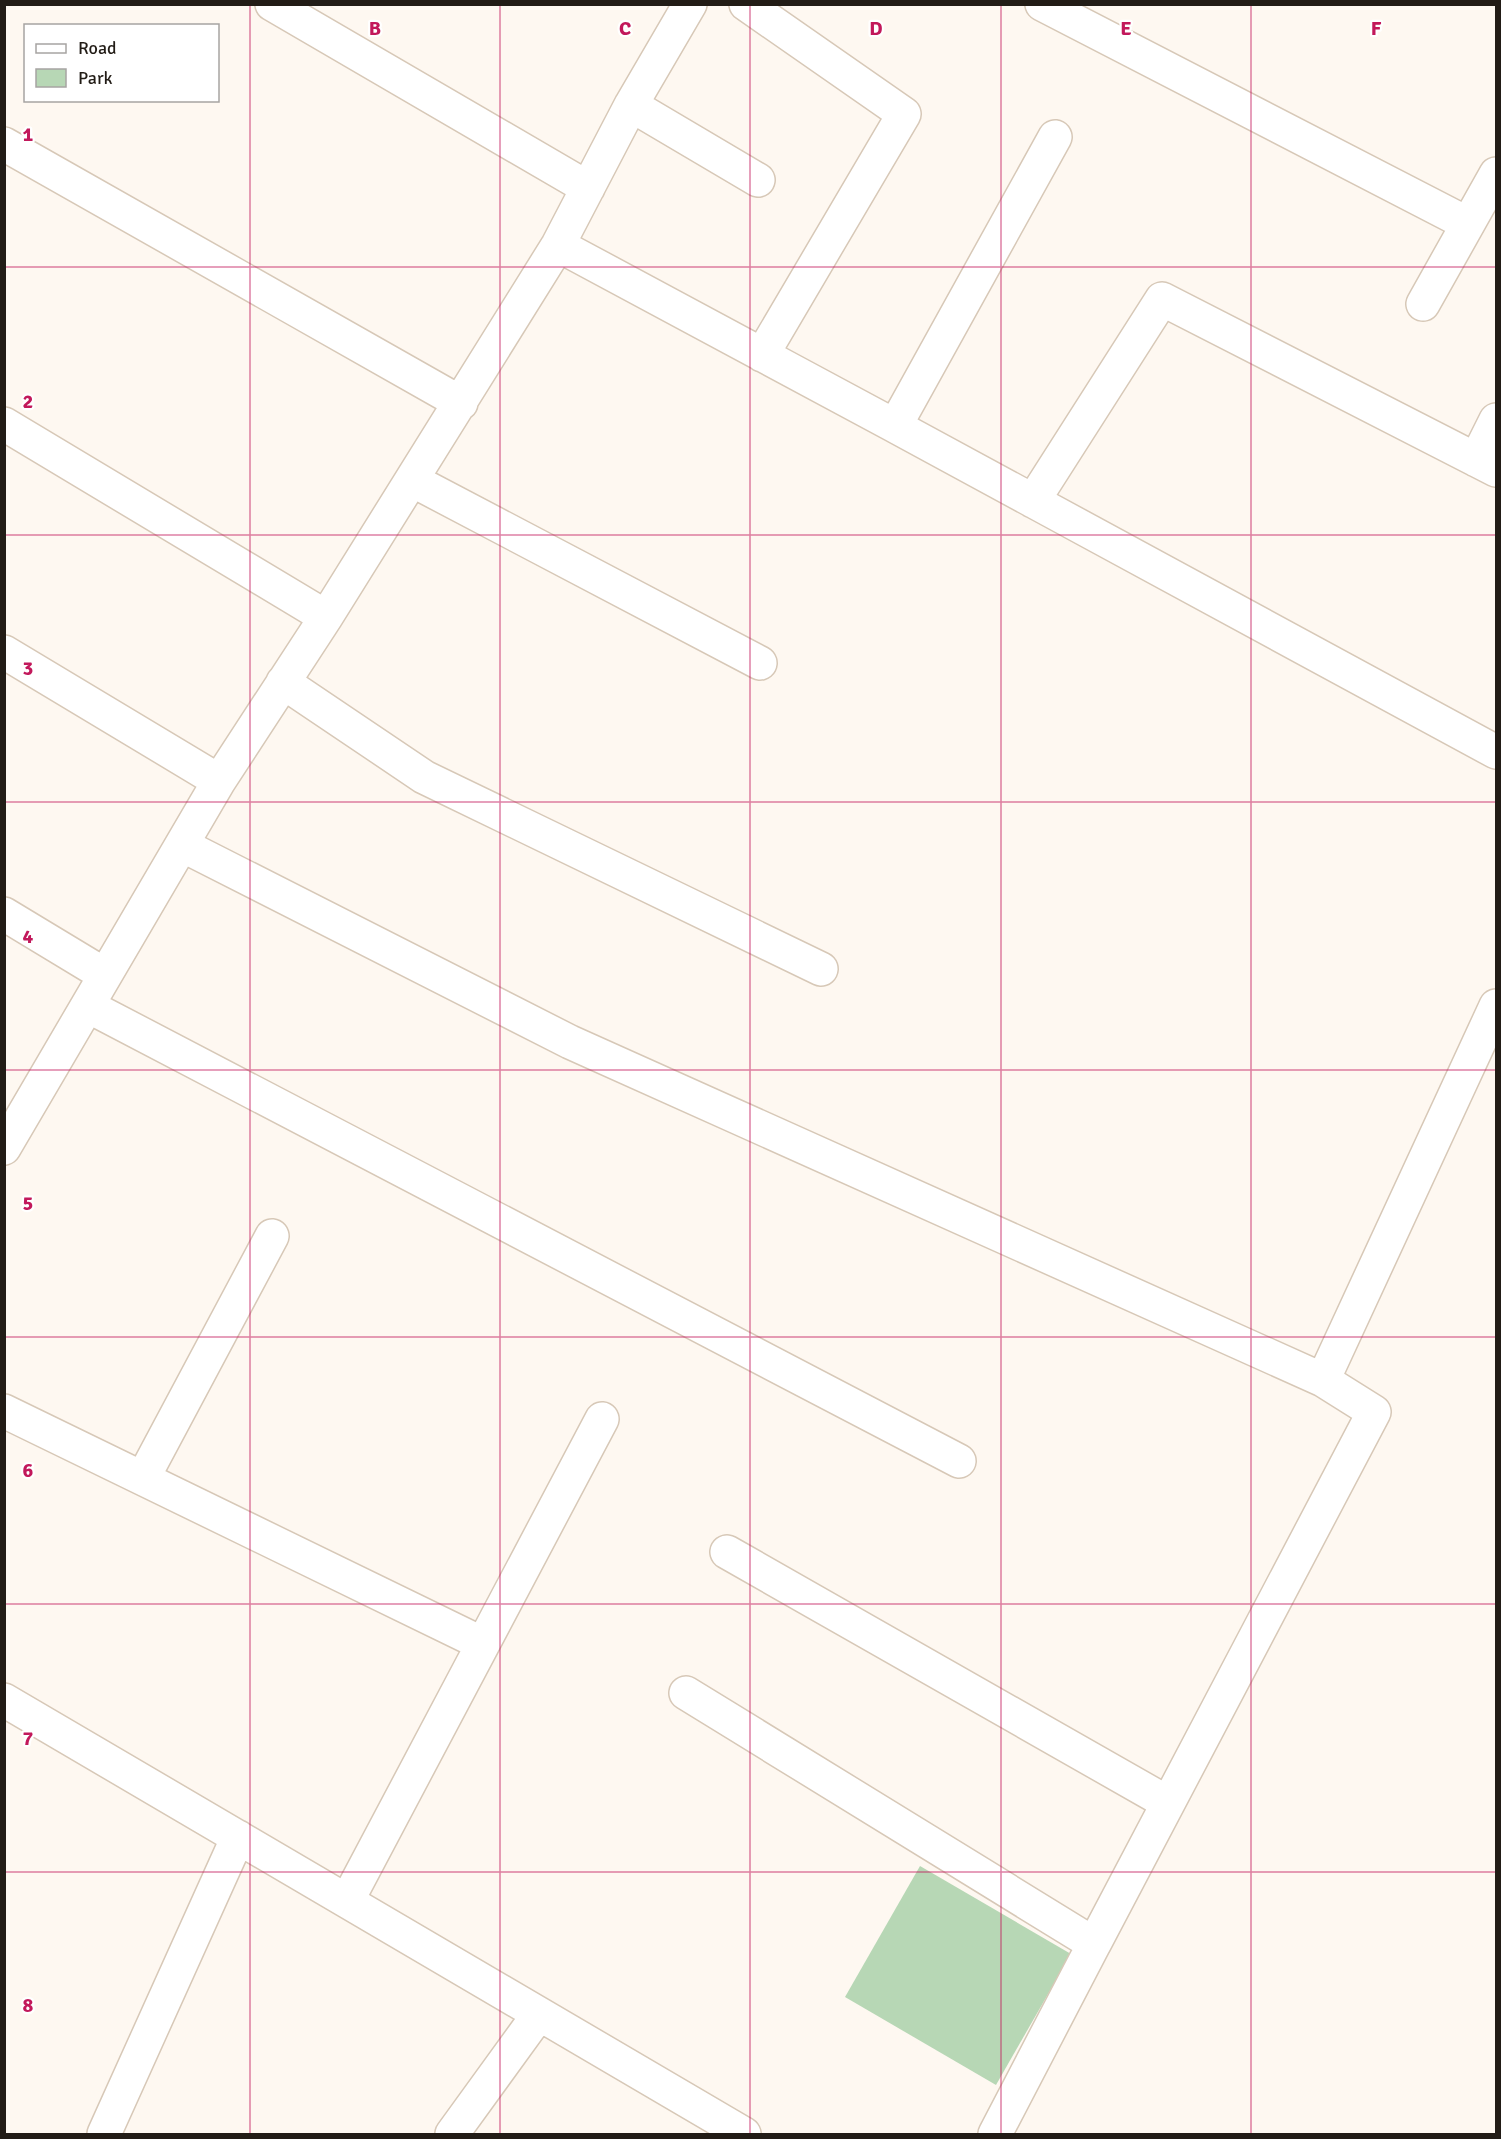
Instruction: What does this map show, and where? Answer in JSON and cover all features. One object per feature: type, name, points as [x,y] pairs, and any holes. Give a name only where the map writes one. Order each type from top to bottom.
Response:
[{"type":"street","points":[[272,4],[588,188]]},
{"type":"street","points":[[4,1148],[219,781],[326,617],[558,245],[631,105],[690,4]]},
{"type":"street","points":[[746,4],[904,114],[762,355]]},
{"type":"street","points":[[1042,4],[1468,224]]},
{"type":"street","points":[[631,105],[758,180]]},
{"type":"street","points":[[895,426],[1055,137]]},
{"type":"street","points":[[4,144],[461,403]]},
{"type":"street","points":[[1423,304],[1497,174]]},
{"type":"street","points":[[558,245],[1497,752]]},
{"type":"street","points":[[1033,501],[1162,299],[1486,465],[1497,420]]},
{"type":"street","points":[[4,424],[326,617]]},
{"type":"street","points":[[412,480],[760,663]]},
{"type":"street","points":[[4,652],[219,781]]},
{"type":"street","points":[[282,682],[424,777],[821,969]]},
{"type":"street","points":[[182,845],[570,1042],[1323,1380],[1374,1412],[994,2134]]},
{"type":"street","points":[[4,914],[105,975]]},
{"type":"street","points":[[88,1006],[959,1461]]},
{"type":"street","points":[[1323,1380],[1497,1006]]},
{"type":"street","points":[[143,1478],[272,1236]]},
{"type":"street","points":[[4,1411],[483,1644]]},
{"type":"street","points":[[347,1902],[602,1419]]},
{"type":"street","points":[[727,1552],[1168,1803]]},
{"type":"street","points":[[686,1693],[1094,1944]]},
{"type":"street","points":[[4,1700],[744,2134]]},
{"type":"street","points":[[104,2134],[238,1837]]},
{"type":"street","points":[[452,2134],[539,2014]]},
{"type":"green space","points":[[920,1866],[1071,1954],[996,2085],[845,1997]]}]
